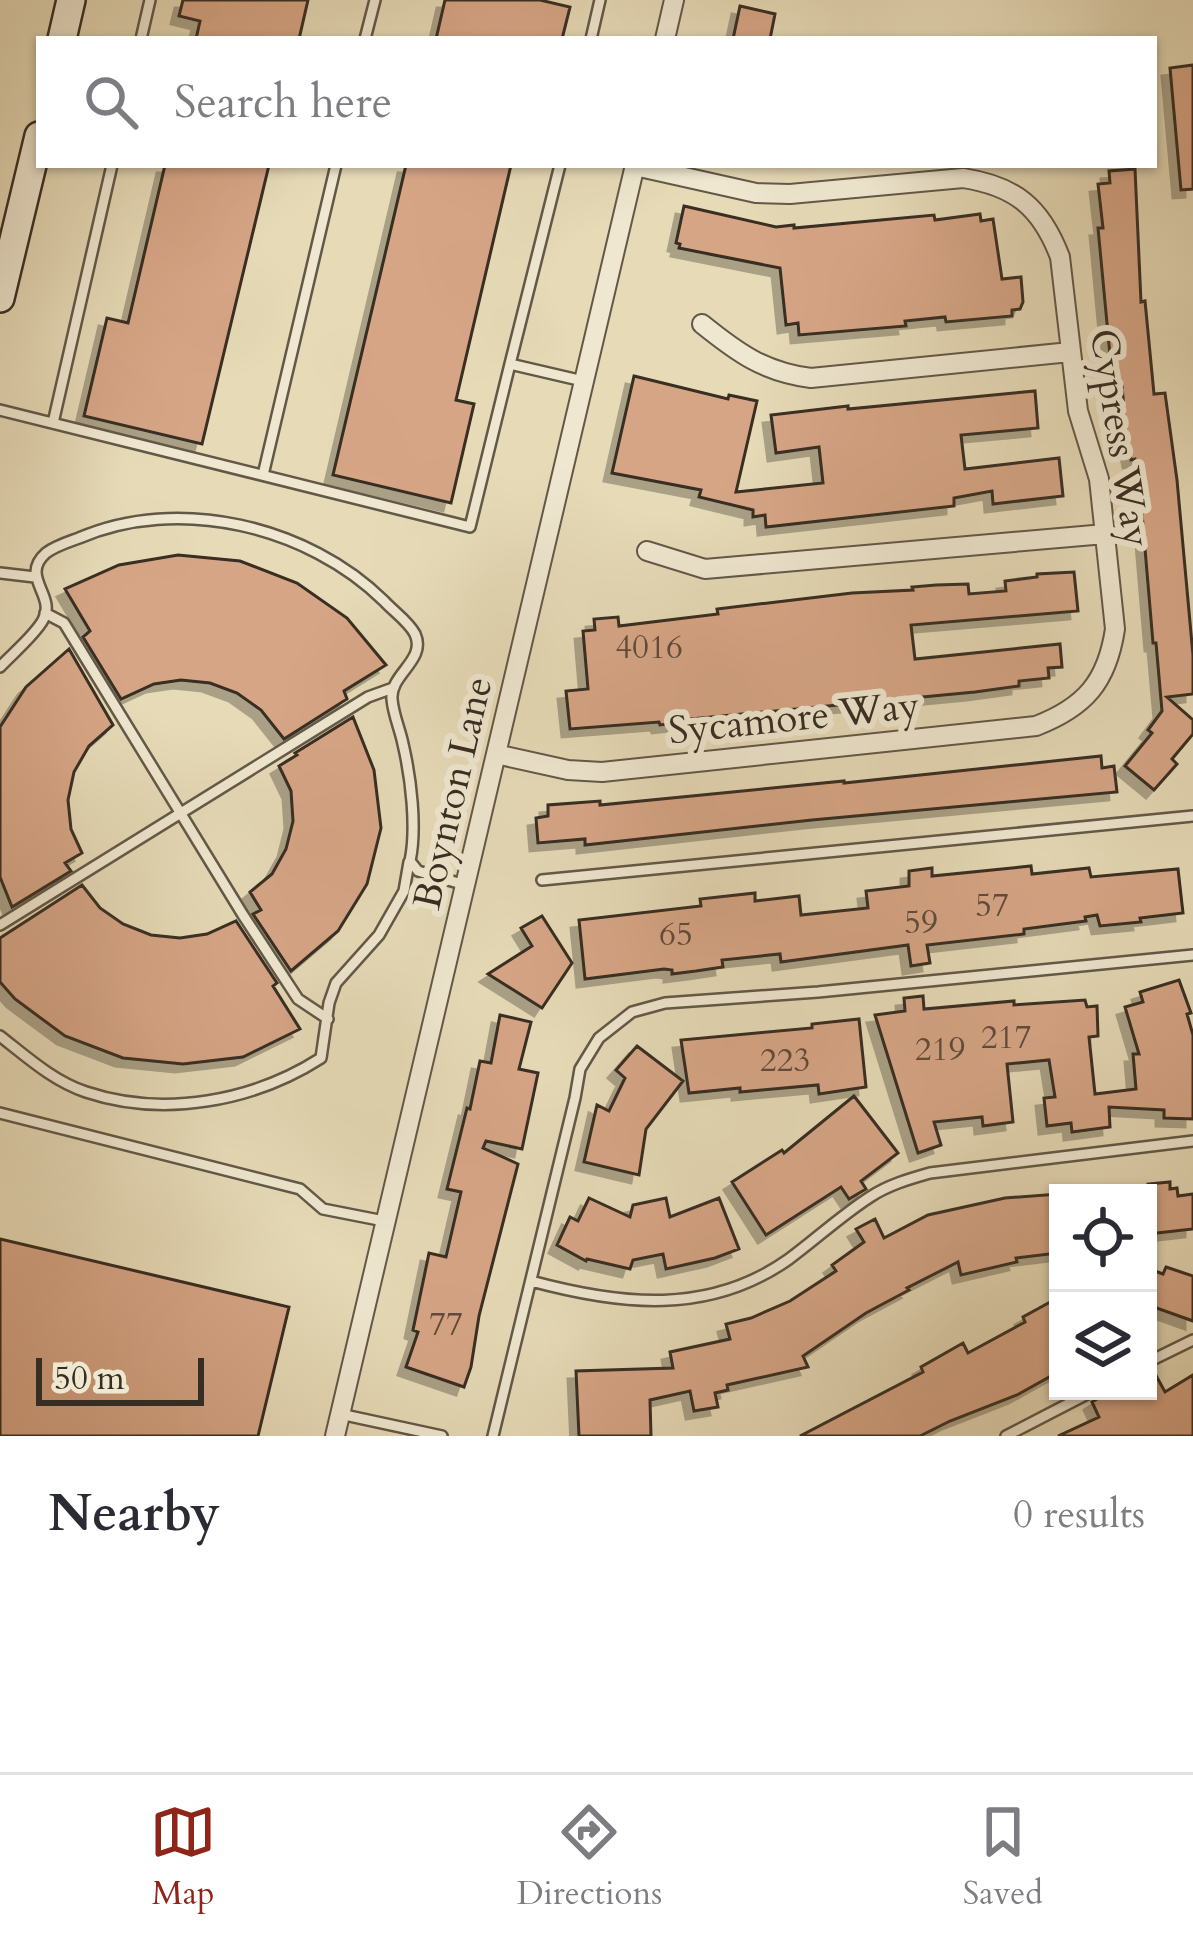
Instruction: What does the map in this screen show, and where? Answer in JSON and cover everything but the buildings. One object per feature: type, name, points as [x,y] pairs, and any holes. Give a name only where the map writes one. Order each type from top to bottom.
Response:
[{"type":"main road","points":[[63,36],[70,0]]},
{"type":"main road","points":[[0,298],[36,148]]},
{"type":"street","points":[[666,36],[674,0]]},
{"type":"street","name":"Boynton Lane","points":[[335,1436],[634,168]]},
{"type":"street","name":"Cypress Way","points":[[648,168],[756,193],[963,178],[1008,190],[1038,214],[1060,257],[1078,411],[1099,479],[1105,534],[1114,629],[1111,653],[1090,693]]},
{"type":"street","points":[[702,324],[740,356],[811,378],[1070,352]]},
{"type":"street","points":[[646,551],[705,569],[1105,534]]},
{"type":"street","name":"Sycamore Way","points":[[496,754],[568,770],[602,772],[1036,726],[1059,717],[1090,693]]},
{"type":"lane","points":[[142,36],[150,0]]},
{"type":"lane","points":[[366,36],[374,0]]},
{"type":"lane","points":[[592,36],[600,0]]},
{"type":"lane","points":[[53,423],[111,168]]},
{"type":"lane","points":[[263,475],[335,168]]},
{"type":"lane","points":[[0,410],[470,527],[559,168]]},
{"type":"lane","points":[[510,364],[584,381]]},
{"type":"lane","points":[[0,667],[44,619],[46,607],[35,577],[36,565],[49,550],[104,527],[160,518],[240,526],[310,548],[361,579],[416,635],[417,649],[392,688],[368,698],[0,925]]},
{"type":"lane","points":[[0,573],[35,577]]},
{"type":"lane","points":[[45,613],[64,623],[298,998],[328,1019]]},
{"type":"lane","points":[[0,1036],[40,1068],[89,1093],[138,1102],[224,1099],[263,1088],[321,1058],[336,983],[379,935],[404,891],[410,861],[414,840],[405,752],[392,688]]},
{"type":"lane","points":[[542,880],[1193,816]]},
{"type":"lane","points":[[410,861],[418,871],[465,885]]},
{"type":"lane","points":[[494,1436],[580,1069],[599,1038],[632,1012],[664,1003],[1193,955]]},
{"type":"lane","points":[[0,1112],[300,1189],[323,1209],[385,1222]]},
{"type":"lane","points":[[531,1281],[612,1299],[646,1302],[701,1297],[785,1261],[872,1195],[898,1182],[930,1172],[1193,1141]]},
{"type":"lane","points":[[1157,1358],[1193,1340]]},
{"type":"lane","points":[[1006,1436],[1076,1400]]},
{"type":"lane","points":[[340,1414],[442,1436]]}]
